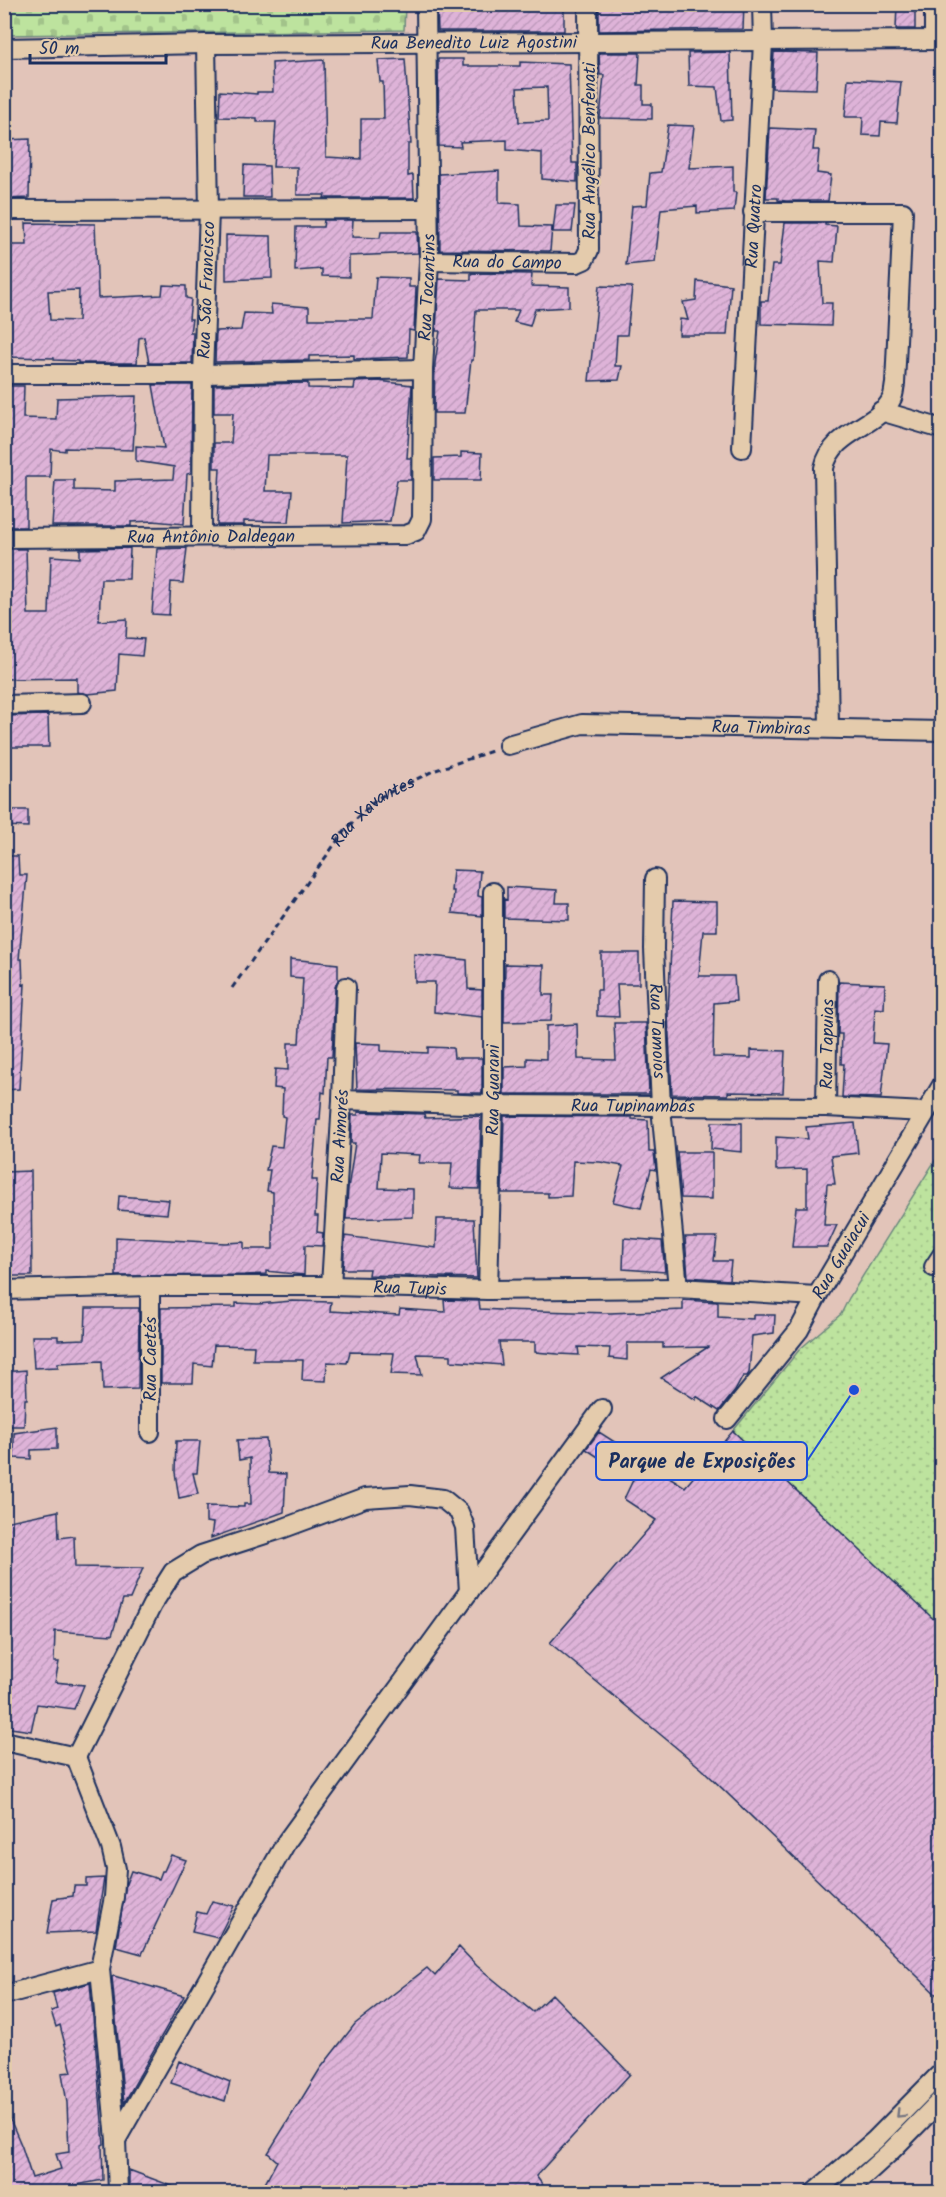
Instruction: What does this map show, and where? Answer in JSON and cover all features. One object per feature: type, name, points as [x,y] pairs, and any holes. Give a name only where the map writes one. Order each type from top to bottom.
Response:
[{"type":"street","name":"Rua Tocantins","points":[[416,531],[422,519],[423,369],[429,261],[426,4]]},
{"type":"street","name":"Rua Angélico Benfenati","points":[[584,260],[589,250],[588,4]]},
{"type":"street","name":"Rua Quatro","points":[[742,448],[763,42],[762,4]]},
{"type":"street","points":[[934,4],[938,40]]},
{"type":"street","name":"Rua Benedito Luiz Agostini","points":[[4,48],[588,40],[763,42],[938,40]]},
{"type":"street","name":"Rua São Francisco","points":[[202,536],[203,374],[209,211],[206,44]]},
{"type":"street","points":[[4,210],[427,209]]},
{"type":"street","points":[[753,212],[903,213],[895,384],[892,399],[881,411],[832,448],[826,457],[824,468],[829,727]]},
{"type":"street","name":"Rua do Campo","points":[[429,261],[577,263],[584,260]]},
{"type":"street","points":[[4,374],[203,374],[423,369]]},
{"type":"street","points":[[881,411],[942,429]]},
{"type":"street","name":"Rua Antônio Daldegan","points":[[4,538],[406,535],[416,531]]},
{"type":"street","points":[[4,705],[82,703]]},
{"type":"street","name":"Rua Timbiras","points":[[508,745],[582,724],[829,727],[942,731]]},
{"type":"street","name":"Rua Tamoios","points":[[655,879],[654,949],[662,1107],[678,1288]]},
{"type":"street","name":"Rua Guarani","points":[[488,1290],[493,1105],[493,892]]},
{"type":"street","name":"Rua Tapuias","points":[[826,1107],[828,980]]},
{"type":"street","name":"Rua Aimorés","points":[[331,1286],[346,987]]},
{"type":"street","name":"Rua Guaiacui","points":[[727,1419],[800,1330],[817,1296],[942,1085]]},
{"type":"street","name":"Rua Tupinambás","points":[[342,1100],[493,1105],[826,1107],[925,1112]]},
{"type":"street","name":"Rua Tupis","points":[[4,1290],[150,1286],[331,1286],[488,1290],[678,1288],[817,1296]]},
{"type":"street","name":"Rua Caetés","points":[[150,1286],[150,1432]]},
{"type":"street","points":[[116,2140],[287,1841],[602,1409]]},
{"type":"street","points":[[118,2193],[116,2140],[100,1969],[114,1897],[116,1869],[111,1847],[76,1757],[152,1605],[173,1572],[201,1555],[365,1498],[410,1495],[443,1499],[459,1512],[465,1527],[469,1592]]},
{"type":"street","points":[[4,1741],[76,1757]]},
{"type":"street","points":[[4,1995],[100,1969]]},
{"type":"street","points":[[815,2193],[874,2140],[942,2072]]},
{"type":"street","points":[[846,2193],[942,2099]]},
{"type":"path","name":"Rua Xavantes","points":[[232,988],[345,830],[378,798],[433,771],[508,745]]},
{"type":"green space","points":[[4,5],[405,5],[404,30],[5,35]]},
{"type":"green space","points":[[941,1151],[941,1630],[733,1431],[800,1349],[841,1314]]},
{"type":"building","points":[[437,4],[564,4],[564,31],[438,31]]},
{"type":"building","points":[[599,4],[744,4],[743,29],[599,31]]},
{"type":"building","points":[[897,4],[915,4],[915,29],[896,29]]},
{"type":"building","points":[[730,52],[732,120],[721,121],[717,87],[689,86],[688,53]]},
{"type":"building","points":[[774,52],[818,53],[816,89],[772,88]]},
{"type":"building","points":[[599,53],[640,53],[638,85],[643,85],[643,104],[652,104],[652,119],[600,118],[604,75],[600,75]]},
{"type":"building","points":[[405,59],[411,144],[408,144],[408,176],[413,175],[414,198],[324,198],[325,195],[297,195],[297,167],[273,167],[276,122],[257,122],[257,118],[219,117],[220,91],[257,94],[257,92],[273,92],[272,63],[324,60],[326,157],[361,159],[361,119],[384,119],[383,82],[380,82],[378,60]]},
{"type":"building","points":[[438,59],[463,59],[463,66],[520,66],[520,62],[569,64],[572,163],[577,163],[577,182],[542,179],[542,153],[507,150],[507,140],[460,142],[461,147],[439,146]],"holes":[[[547,87],[548,121],[519,122],[517,88]]]},
{"type":"building","points":[[848,79],[901,82],[897,123],[881,122],[880,136],[862,135],[863,117],[845,117]]},
{"type":"building","points":[[668,125],[694,126],[689,168],[733,166],[733,192],[736,192],[734,211],[697,213],[697,206],[661,209],[655,262],[626,265],[632,206],[647,205],[650,173],[661,172]]},
{"type":"building","points":[[770,128],[815,130],[813,150],[819,150],[817,173],[831,175],[828,201],[786,201],[766,198]]},
{"type":"building","points":[[30,139],[29,198],[4,199],[4,140]]},
{"type":"building","points":[[244,165],[269,166],[270,197],[243,197]]},
{"type":"building","points":[[499,171],[499,203],[520,204],[521,226],[552,227],[550,251],[440,250],[439,174]]},
{"type":"building","points":[[556,205],[575,205],[572,232],[553,232]]},
{"type":"building","points":[[324,220],[353,220],[352,237],[380,238],[381,232],[417,232],[418,253],[349,256],[349,277],[322,276],[322,269],[295,271],[296,227],[323,227]]},
{"type":"building","points":[[26,223],[95,224],[98,298],[162,295],[163,285],[186,286],[186,298],[191,299],[189,319],[192,319],[190,332],[193,332],[192,363],[149,363],[144,337],[139,338],[137,363],[78,363],[78,361],[54,360],[54,358],[4,357],[4,245],[27,245]],"holes":[[[79,290],[78,321],[50,320],[48,291]]]},
{"type":"building","points":[[785,223],[825,223],[825,225],[837,226],[834,262],[820,261],[822,303],[832,303],[831,326],[761,324],[761,301],[768,301],[772,265],[780,265]]},
{"type":"building","points":[[226,235],[271,236],[272,278],[226,280]]},
{"type":"building","points":[[471,273],[532,274],[531,286],[569,287],[569,307],[535,309],[530,326],[514,322],[519,310],[476,310],[473,360],[471,360],[465,413],[434,413],[435,363],[440,331],[436,331],[439,279],[471,280]]},
{"type":"building","points":[[376,277],[409,278],[409,287],[416,287],[414,331],[409,330],[408,357],[354,359],[354,355],[309,356],[309,360],[215,362],[216,331],[241,330],[244,313],[272,314],[271,304],[309,307],[309,319],[373,319]]},
{"type":"building","points":[[697,281],[731,285],[727,335],[679,335],[680,319],[688,320],[683,302],[696,300]]},
{"type":"building","points":[[599,286],[632,287],[627,335],[617,335],[615,366],[622,366],[619,380],[589,381]]},
{"type":"building","points":[[378,381],[412,385],[407,458],[411,458],[411,480],[397,480],[390,521],[343,523],[347,455],[267,455],[265,491],[292,491],[289,522],[244,521],[244,525],[217,525],[220,468],[214,468],[214,443],[231,443],[233,413],[214,413],[214,385],[308,383],[308,388],[354,389],[355,382]]},
{"type":"building","points":[[153,385],[192,385],[191,473],[187,474],[184,524],[153,521],[131,522],[131,526],[52,526],[55,480],[74,480],[74,490],[115,491],[115,481],[173,479],[174,467],[136,461],[136,446],[164,448]]},
{"type":"building","points":[[4,386],[24,386],[23,418],[56,419],[57,398],[136,396],[133,450],[65,448],[65,451],[51,449],[50,477],[26,477],[26,527],[4,527]]},
{"type":"building","points":[[461,452],[482,453],[481,480],[434,480],[434,458],[461,457]]},
{"type":"building","points":[[130,548],[129,579],[101,579],[99,621],[127,619],[126,638],[144,639],[142,656],[119,654],[117,691],[88,694],[77,692],[77,678],[4,679],[4,549],[26,549],[28,614],[49,614],[51,556],[80,558],[80,549]]},
{"type":"building","points":[[187,548],[183,583],[171,582],[169,615],[152,614],[157,549]]},
{"type":"building","points":[[48,715],[49,747],[4,747],[4,716]]},
{"type":"building","points":[[4,810],[28,810],[28,827],[4,826]]},
{"type":"building","points":[[4,856],[18,856],[19,875],[27,875],[19,959],[22,959],[23,985],[25,984],[19,1089],[4,1090]]},
{"type":"building","points":[[453,870],[480,871],[478,896],[482,897],[482,916],[452,913]]},
{"type":"building","points":[[507,887],[557,890],[556,903],[569,903],[569,920],[504,918],[504,899],[507,900]]},
{"type":"building","points":[[673,901],[717,902],[717,931],[703,931],[699,976],[734,976],[736,1001],[714,1003],[713,1057],[751,1058],[751,1050],[785,1051],[783,1093],[672,1094],[668,1015]]},
{"type":"building","points":[[601,953],[639,953],[639,984],[617,984],[619,1017],[597,1016],[597,990],[601,990]]},
{"type":"building","points":[[414,954],[467,960],[468,989],[482,990],[482,1017],[434,1012],[435,982],[415,982]]},
{"type":"building","points":[[290,959],[338,964],[332,1057],[327,1057],[325,1093],[322,1092],[320,1119],[317,1119],[312,1180],[317,1180],[315,1216],[318,1216],[317,1232],[323,1233],[322,1246],[305,1245],[304,1275],[266,1271],[266,1274],[244,1275],[116,1276],[116,1237],[244,1242],[244,1249],[273,1249],[273,1192],[267,1191],[270,1170],[266,1170],[271,1146],[282,1147],[285,1117],[282,1116],[283,1089],[274,1088],[275,1069],[288,1070],[288,1043],[299,1043],[303,978],[290,977]]},
{"type":"building","points":[[505,964],[544,965],[543,995],[553,995],[551,1021],[504,1022]]},
{"type":"building","points":[[839,982],[885,984],[884,1009],[875,1008],[873,1043],[887,1044],[881,1098],[842,1097],[844,1064],[841,1064],[842,1034],[838,1034]]},
{"type":"building","points":[[614,1023],[646,1023],[649,1094],[504,1094],[504,1067],[527,1066],[527,1058],[546,1059],[546,1026],[577,1024],[578,1059],[616,1060]]},
{"type":"building","points":[[355,1043],[381,1044],[381,1051],[428,1053],[428,1047],[453,1048],[454,1058],[482,1058],[482,1093],[457,1093],[457,1090],[357,1089]]},
{"type":"building","points":[[358,1112],[424,1114],[425,1118],[481,1116],[479,1189],[450,1188],[452,1163],[419,1163],[420,1155],[381,1153],[379,1188],[413,1189],[413,1217],[346,1219],[355,1143],[351,1143],[352,1115],[358,1115]]},
{"type":"building","points":[[504,1116],[632,1117],[632,1119],[648,1120],[649,1152],[654,1152],[656,1170],[651,1169],[641,1208],[613,1202],[623,1166],[600,1162],[573,1161],[571,1196],[548,1197],[548,1193],[502,1193]]},
{"type":"building","points":[[712,1122],[742,1123],[742,1152],[711,1149]]},
{"type":"building","points":[[855,1123],[858,1153],[831,1156],[835,1184],[827,1184],[824,1225],[837,1225],[827,1247],[792,1247],[796,1207],[807,1207],[807,1169],[776,1170],[776,1137],[808,1139],[806,1127]]},
{"type":"building","points":[[677,1152],[712,1152],[712,1199],[681,1198]]},
{"type":"building","points":[[31,1171],[32,1276],[4,1276],[4,1172]]},
{"type":"building","points":[[119,1196],[169,1200],[167,1214],[118,1210]]},
{"type":"building","points":[[437,1219],[474,1219],[477,1278],[368,1275],[369,1269],[343,1269],[345,1236],[436,1248]]},
{"type":"building","points":[[685,1237],[717,1237],[714,1261],[731,1261],[729,1280],[688,1277]]},
{"type":"building","points":[[624,1238],[662,1241],[665,1272],[623,1269]]},
{"type":"building","points":[[444,1300],[479,1301],[480,1309],[610,1313],[683,1310],[683,1300],[718,1302],[718,1317],[753,1319],[753,1315],[775,1315],[774,1333],[752,1336],[749,1373],[743,1376],[735,1391],[719,1411],[696,1396],[696,1400],[661,1378],[708,1347],[663,1348],[663,1343],[627,1343],[627,1360],[609,1358],[610,1348],[578,1347],[579,1355],[558,1354],[535,1352],[535,1342],[499,1342],[502,1365],[451,1361],[451,1355],[417,1354],[422,1375],[391,1374],[394,1353],[350,1352],[347,1363],[327,1362],[326,1381],[302,1380],[303,1360],[253,1360],[254,1346],[214,1345],[212,1366],[194,1364],[193,1383],[161,1383],[161,1308],[236,1307],[236,1303],[292,1301],[331,1302],[330,1311],[399,1315],[400,1309],[445,1312]]},
{"type":"building","points":[[86,1308],[139,1308],[138,1389],[103,1390],[102,1361],[58,1363],[58,1367],[34,1368],[32,1336],[58,1336],[58,1340],[85,1339]]},
{"type":"building","points":[[26,1370],[27,1399],[25,1399],[24,1426],[4,1426],[4,1372]]},
{"type":"building","points":[[57,1427],[57,1449],[31,1450],[31,1459],[14,1458],[14,1433]]},
{"type":"building","points":[[733,1431],[942,1627],[942,2000],[702,1769],[550,1643],[656,1520],[624,1499],[633,1480],[586,1449],[599,1432],[685,1487]]},
{"type":"building","points":[[266,1439],[269,1473],[286,1474],[284,1512],[211,1538],[213,1523],[206,1522],[206,1506],[244,1507],[244,1504],[251,1504],[250,1458],[239,1460],[237,1440]]},
{"type":"building","points":[[176,1441],[200,1441],[197,1473],[193,1473],[198,1494],[179,1498],[175,1472]]},
{"type":"building","points":[[58,1511],[59,1538],[74,1536],[75,1567],[143,1568],[130,1599],[123,1599],[112,1635],[55,1631],[54,1662],[59,1662],[55,1682],[84,1685],[74,1709],[37,1704],[31,1731],[4,1727],[4,1522]]},
{"type":"building","points":[[171,1855],[186,1860],[142,1954],[116,1947],[126,1884],[131,1871],[159,1879]]},
{"type":"building","points":[[104,1878],[96,1931],[47,1933],[53,1899],[73,1896],[74,1886],[86,1886],[86,1879]]},
{"type":"building","points":[[212,1901],[234,1906],[218,1938],[192,1932],[197,1912],[206,1914]]},
{"type":"building","points":[[459,1947],[477,1966],[533,2012],[552,1994],[630,2074],[536,2176],[549,2193],[260,2193],[277,2161],[268,2153],[320,2069],[355,2024],[427,1968],[435,1976]]},
{"type":"building","points":[[112,1977],[184,1996],[124,2103]]},
{"type":"building","points":[[90,1983],[104,2144],[102,2145],[103,2180],[76,2185],[78,2193],[4,2193],[4,2105],[32,2178],[61,2169],[56,2154],[69,2152],[67,2103],[62,2073],[72,2072],[60,2025],[56,2027],[51,2011],[57,2009],[53,1993]]},
{"type":"building","points":[[179,2061],[230,2082],[225,2101],[171,2083]]},
{"type":"building","points":[[129,2170],[185,2191],[185,2193],[129,2193]]},
{"type":"place","name":"Parque de Exposições","points":[[854,1390]]}]
